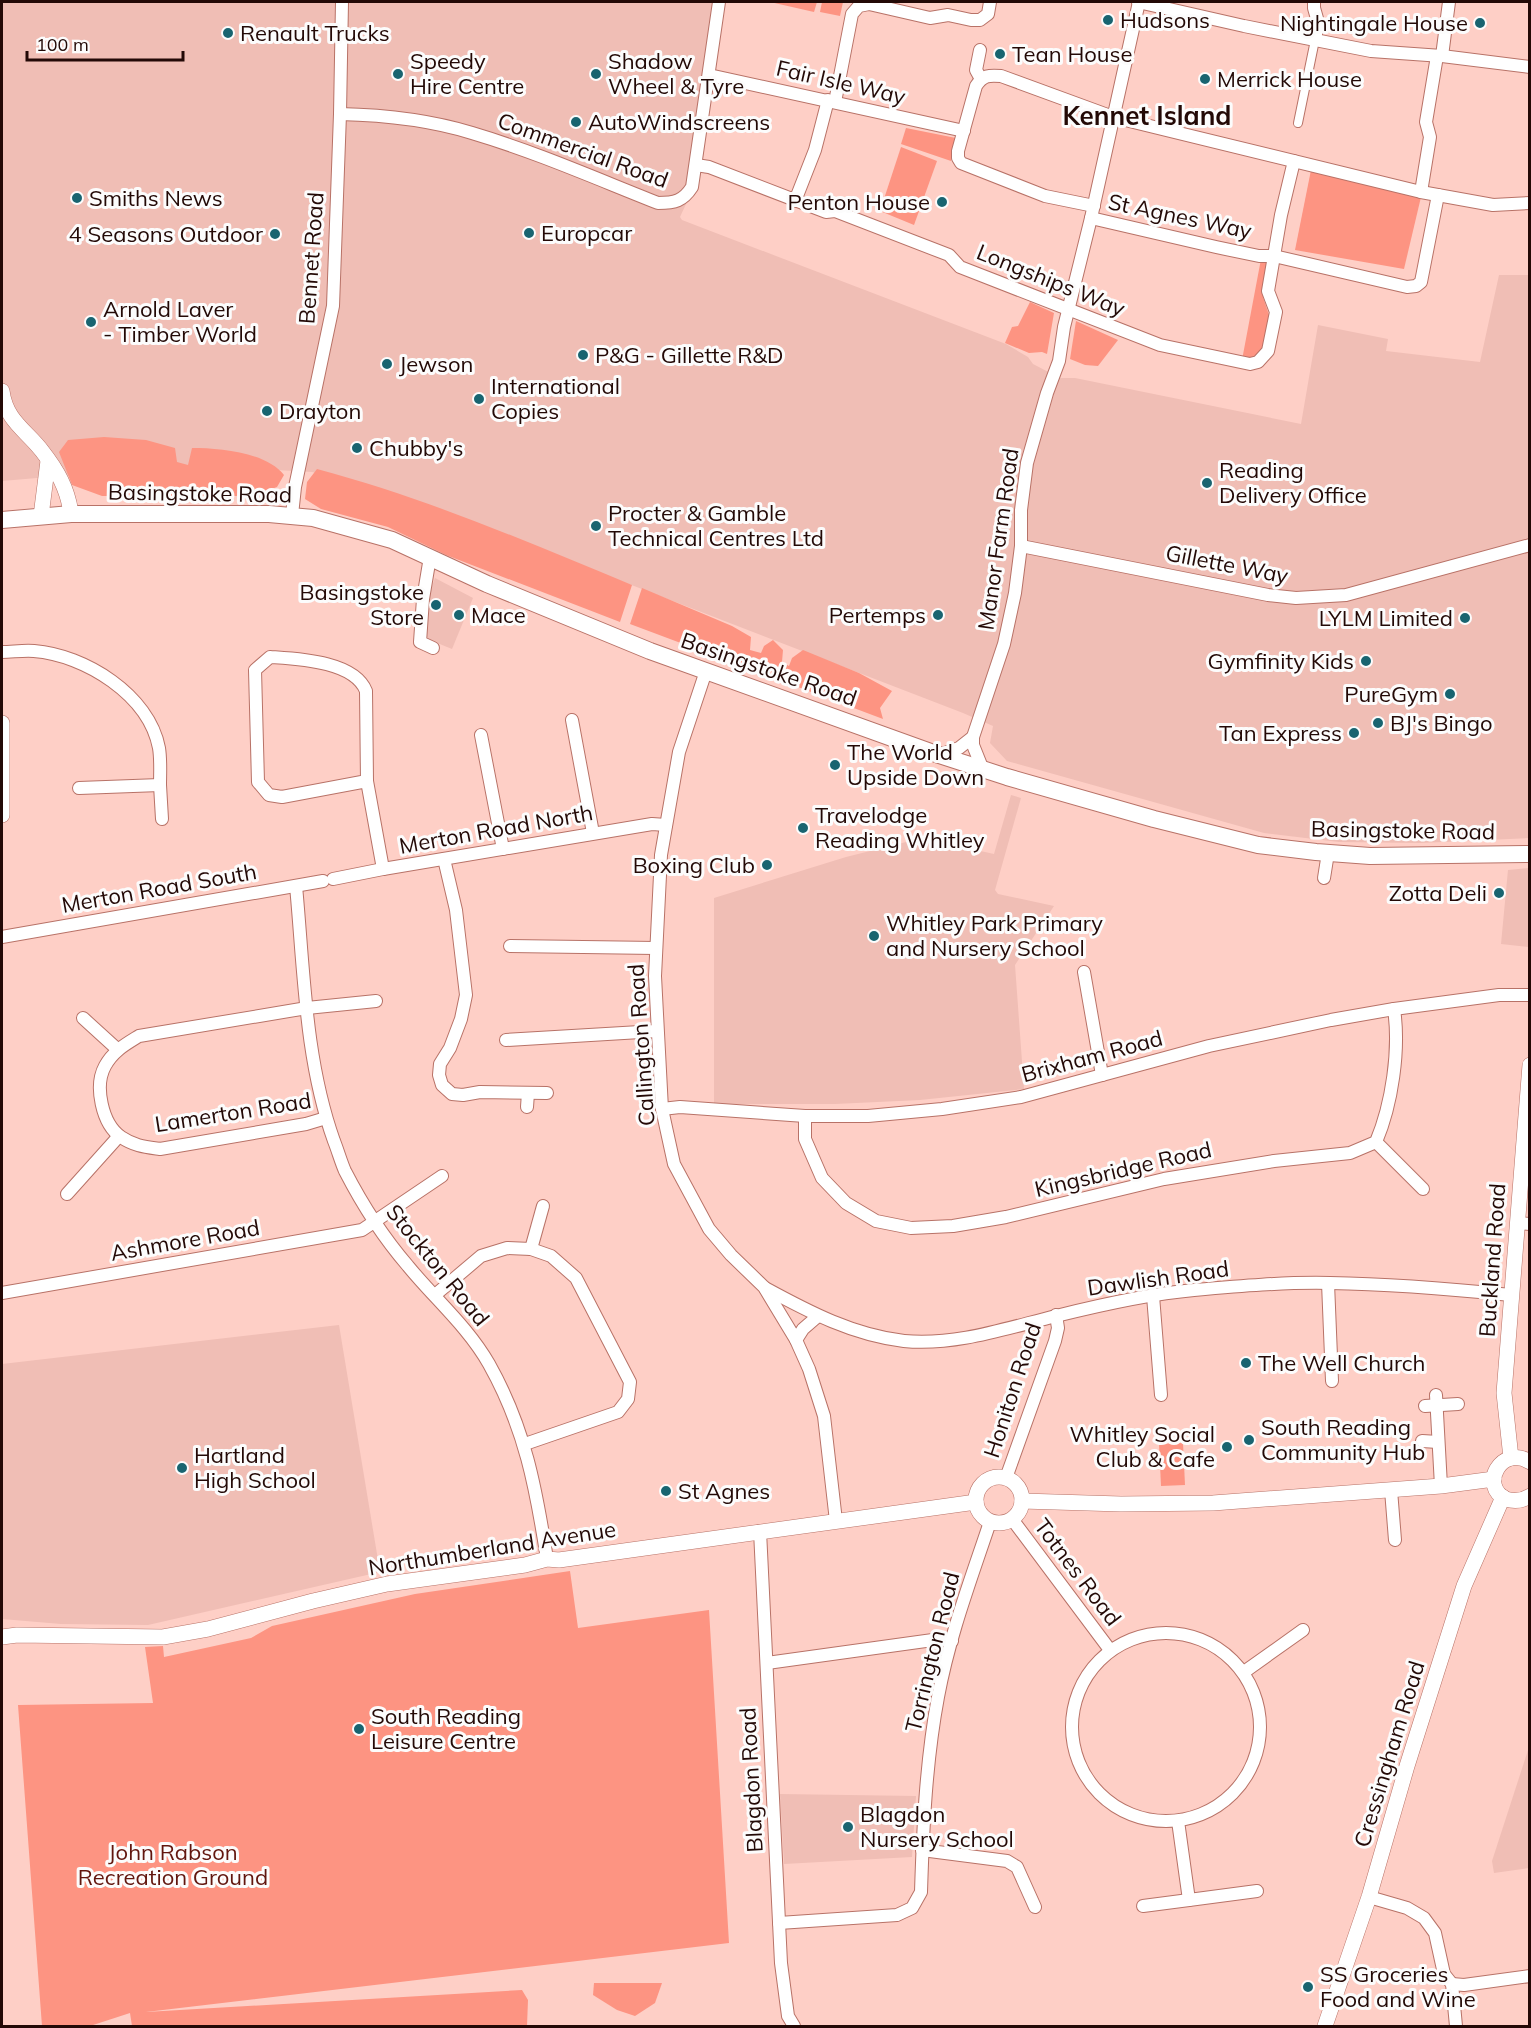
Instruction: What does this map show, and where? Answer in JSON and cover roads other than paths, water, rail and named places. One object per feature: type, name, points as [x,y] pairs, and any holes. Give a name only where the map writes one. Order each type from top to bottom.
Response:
[{"type":"main road","name":"Basingstoke Road","points":[[2,520],[71,514],[292,515],[352,528],[392,540],[487,584],[650,651],[939,755],[983,770],[1201,832],[1258,845],[1370,856],[1530,854]]},
{"type":"street","name":"Bennet Road","points":[[292,515],[295,487],[333,306],[342,2]]},
{"type":"street","name":"Commercial Road","points":[[340,114],[372,115],[419,121],[471,132],[658,203],[674,203],[685,198],[692,187],[719,2]]},
{"type":"street","points":[[795,201],[831,101],[852,14],[859,6],[869,4],[930,18],[948,15],[980,20],[987,14],[990,2]]},
{"type":"street","points":[[1139,2],[1180,6],[1315,40],[1371,51],[1439,56],[1530,67]]},
{"type":"street","name":"Manor Farm Road","points":[[973,737],[1004,644],[1015,593],[1021,546],[1021,510],[1027,463],[1047,393],[1059,361],[1064,327],[1093,212],[1139,2]]},
{"type":"street","points":[[1298,123],[1318,22],[1314,2]]},
{"type":"street","points":[[1421,192],[1430,137],[1426,122],[1449,2]]},
{"type":"street","points":[[980,50],[976,70],[981,79]]},
{"type":"street","name":"Fair Isle Way","points":[[709,75],[964,131]]},
{"type":"street","points":[[964,131],[972,98],[981,79],[989,75],[1001,76],[1113,117],[1421,192],[1493,205],[1530,203]]},
{"type":"street","name":"St Agnes Way","points":[[964,131],[958,151],[961,163],[1046,196],[1093,212],[1259,256],[1274,256],[1407,287],[1416,286],[1421,282],[1438,195]]},
{"type":"street","points":[[1274,256],[1294,161]]},
{"type":"street","name":"Longships Way","points":[[696,165],[709,167],[826,212],[835,211],[949,255],[960,267],[1160,345],[1238,363],[1258,363],[1268,351],[1276,312],[1268,291],[1274,256]]},
{"type":"street","points":[[2,391],[3,400],[13,421],[43,452],[61,478],[71,514]]},
{"type":"street","points":[[41,516],[48,461]]},
{"type":"street","name":"Gillette Way","points":[[1021,546],[1268,595],[1296,598],[1346,595],[1530,545]]},
{"type":"street","points":[[430,557],[423,599],[420,642],[434,648]]},
{"type":"street","points":[[2,652],[34,651],[71,659],[103,675],[129,694],[146,714],[159,747],[162,819]]},
{"type":"street","points":[[367,781],[282,797],[269,795],[258,782],[255,670],[270,657],[311,660],[353,674],[363,685],[366,691],[367,781],[383,869]]},
{"type":"street","name":"Callington Road","points":[[706,671],[680,752],[659,873],[656,948],[657,1031],[662,1109],[674,1164],[709,1229],[731,1255],[764,1287],[796,1340],[809,1369],[824,1416],[837,1521]]},
{"type":"street","points":[[572,720],[593,834]]},
{"type":"street","points":[[2,723],[2,815]]},
{"type":"street","points":[[481,735],[503,849]]},
{"type":"street","points":[[939,755],[959,748],[973,737]]},
{"type":"street","points":[[973,737],[973,744],[983,770]]},
{"type":"street","points":[[78,788],[160,786]]},
{"type":"street","name":"Merton Road North","points":[[328,880],[444,858],[652,824],[666,825]]},
{"type":"street","points":[[1324,878],[1328,853]]},
{"type":"street","points":[[444,858],[456,910],[466,995],[461,1019],[450,1048],[440,1064],[439,1076],[442,1085],[452,1094],[463,1095],[480,1092],[547,1093]]},
{"type":"street","name":"Merton Road South","points":[[2,937],[328,880]]},
{"type":"street","name":"Stockton Road","points":[[296,886],[312,1061],[326,1118],[344,1169],[373,1221],[408,1267],[456,1318],[489,1363],[516,1419],[525,1444],[538,1497],[548,1559]]},
{"type":"street","points":[[510,946],[656,948]]},
{"type":"street","points":[[1084,972],[1102,1075]]},
{"type":"street","name":"Brixham Road","points":[[662,1109],[680,1107],[805,1116],[868,1116],[942,1109],[1021,1097],[1209,1046],[1331,1020],[1499,995],[1530,996]]},
{"type":"street","points":[[67,1194],[119,1136],[104,1114],[99,1089],[104,1067],[117,1049],[139,1036],[307,1008],[376,1001]]},
{"type":"street","points":[[1394,1009],[1396,1028],[1389,1106],[1376,1142],[1423,1189]]},
{"type":"street","points":[[83,1018],[117,1049]]},
{"type":"street","points":[[506,1040],[657,1031]]},
{"type":"street","name":"Buckland Road","points":[[1511,1458],[1504,1393],[1511,1295],[1523,1224],[1530,1065]]},
{"type":"street","points":[[527,1107],[528,1093]]},
{"type":"street","name":"Kingsbridge Road","points":[[805,1116],[805,1139],[822,1178],[846,1203],[876,1221],[911,1228],[953,1226],[1006,1217],[1164,1179],[1262,1163],[1350,1153],[1376,1142]]},
{"type":"street","name":"Lamerton Road","points":[[119,1136],[139,1147],[160,1149],[306,1124],[326,1118]]},
{"type":"street","name":"Ashmore Road","points":[[2,1293],[362,1230],[442,1176]]},
{"type":"street","points":[[531,1249],[543,1206]]},
{"type":"street","points":[[435,1296],[481,1256],[507,1248],[531,1249],[551,1256],[576,1278],[630,1382],[628,1400],[618,1412],[525,1444]]},
{"type":"street","points":[[1328,1283],[1332,1381]]},
{"type":"street","name":"Dawlish Road","points":[[764,1287],[818,1317],[855,1330],[904,1341],[957,1339],[1056,1316],[1192,1290],[1328,1283],[1418,1286],[1511,1295]]},
{"type":"street","points":[[1153,1296],[1161,1395]]},
{"type":"street","name":"Honiton Road","points":[[1006,1478],[1055,1341],[1058,1328],[1056,1316]]},
{"type":"street","points":[[796,1340],[803,1329],[818,1317]]},
{"type":"street","points":[[1441,1486],[1432,1402],[1458,1404]]},
{"type":"street","points":[[1422,1442],[1438,1442]]},
{"type":"street","points":[[1529,1461],[1523,1458],[1511,1458],[1499,1465],[1494,1479],[1498,1492],[1503,1497],[1517,1501],[1530,1496]]},
{"type":"street","points":[[998,1477],[1006,1478],[1018,1487],[1022,1501],[1012,1520],[1001,1523],[990,1522],[980,1514],[976,1502],[979,1488],[984,1482],[998,1477]]},
{"type":"street","points":[[1022,1501],[1213,1503],[1441,1486],[1494,1479]]},
{"type":"street","points":[[1391,1490],[1395,1540]]},
{"type":"street","name":"Cressingham Road","points":[[1324,2026],[1369,1897],[1407,1766],[1464,1586],[1503,1497]]},
{"type":"street","name":"Northumberland Avenue","points":[[2,1637],[17,1635],[163,1637],[246,1620],[313,1601],[387,1584],[525,1565],[548,1559],[559,1560],[976,1502]]},
{"type":"street","name":"Totnes Road","points":[[1012,1520],[1110,1650]]},
{"type":"street","name":"Torrington Road","points":[[779,1923],[897,1915],[912,1908],[921,1892],[929,1756],[938,1695],[952,1641],[990,1522]]},
{"type":"street","name":"Blagdon Road","points":[[760,1531],[779,1923],[784,1991],[788,2016],[794,2026]]},
{"type":"street","name":"Northumberland Avenue","points":[[2,1630],[17,1635]]},
{"type":"street","points":[[1244,1672],[1303,1630]]},
{"type":"street","points":[[1156,1633],[1182,1634],[1204,1641],[1229,1656],[1244,1672],[1257,1701],[1261,1731],[1259,1748],[1251,1768],[1238,1788],[1225,1801],[1205,1814],[1178,1821],[1150,1821],[1120,1810],[1096,1791],[1079,1765],[1071,1735],[1073,1707],[1086,1675],[1110,1650],[1133,1638],[1156,1633]]},
{"type":"street","points":[[767,1663],[940,1639],[952,1641]]},
{"type":"street","points":[[1178,1821],[1189,1900]]},
{"type":"street","points":[[922,1850],[1007,1861],[1017,1867],[1035,1907]]},
{"type":"street","points":[[1143,1906],[1257,1891]]},
{"type":"street","points":[[1369,1897],[1407,1908],[1424,1918],[1435,1933],[1444,1974],[1452,1984],[1456,2026]]},
{"type":"street","points":[[1452,1984],[1464,1985],[1530,1976]]},
{"type":"place","name":"Hudsons","points":[[1108,20]]},
{"type":"place","name":"Nightingale House","points":[[1480,23]]},
{"type":"place","name":"Renault Trucks","points":[[228,33]]},
{"type":"place","name":"Tean House","points":[[1000,54]]},
{"type":"place","name":"Speedy Hire Centre","points":[[398,74]]},
{"type":"place","name":"Shadow Wheel & Tyre","points":[[596,74]]},
{"type":"place","name":"Merrick House","points":[[1205,79]]},
{"type":"place","name":"AutoWindscreens","points":[[576,122]]},
{"type":"place","name":"Smiths News","points":[[77,198]]},
{"type":"place","name":"Penton House","points":[[942,202]]},
{"type":"place","name":"Europcar","points":[[529,233]]},
{"type":"place","name":"4 Seasons Outdoor","points":[[275,234]]},
{"type":"place","name":"Arnold Laver - Timber World","points":[[91,322]]},
{"type":"place","name":"P&G - Gillette R&D","points":[[583,355]]},
{"type":"place","name":"Jewson","points":[[387,364]]},
{"type":"place","name":"International Copies","points":[[479,399]]},
{"type":"place","name":"Drayton","points":[[267,411]]},
{"type":"place","name":"Chubby's","points":[[357,448]]},
{"type":"place","name":"Reading Delivery Office","points":[[1207,483]]},
{"type":"place","name":"Procter & Gamble Technical Centres Ltd","points":[[596,526]]},
{"type":"place","name":"Basingstoke Store","points":[[436,605]]},
{"type":"place","name":"Mace","points":[[459,615]]},
{"type":"place","name":"Pertemps","points":[[938,615]]},
{"type":"place","name":"LYLM Limited","points":[[1465,618]]},
{"type":"place","name":"Gymfinity Kids","points":[[1366,661]]},
{"type":"place","name":"PureGym","points":[[1450,694]]},
{"type":"place","name":"BJ's Bingo","points":[[1378,723]]},
{"type":"place","name":"Tan Express","points":[[1354,733]]},
{"type":"place","name":"The World Upside Down","points":[[835,765]]},
{"type":"place","name":"Travelodge Reading Whitley","points":[[803,828]]},
{"type":"place","name":"Boxing Club","points":[[767,865]]},
{"type":"place","name":"Zotta Deli","points":[[1499,893]]},
{"type":"place","name":"Whitley Park Primary and Nursery School","points":[[874,936]]},
{"type":"place","name":"The Well Church","points":[[1246,1363]]},
{"type":"place","name":"South Reading Community Hub","points":[[1249,1440]]},
{"type":"place","name":"Whitley Social Club & Cafe","points":[[1227,1447]]},
{"type":"place","name":"Hartland High School","points":[[182,1468]]},
{"type":"place","name":"St Agnes","points":[[666,1491]]},
{"type":"place","name":"South Reading Leisure Centre","points":[[359,1729]]},
{"type":"place","name":"Blagdon Nursery School","points":[[848,1827]]},
{"type":"place","name":"SS Groceries Food and Wine","points":[[1308,1987]]},
{"type":"district","name":"Kennet Island","points":[[1147,115]]},
{"type":"park label","name":"John Rabson Recreation Ground","points":[[173,1865]]}]
